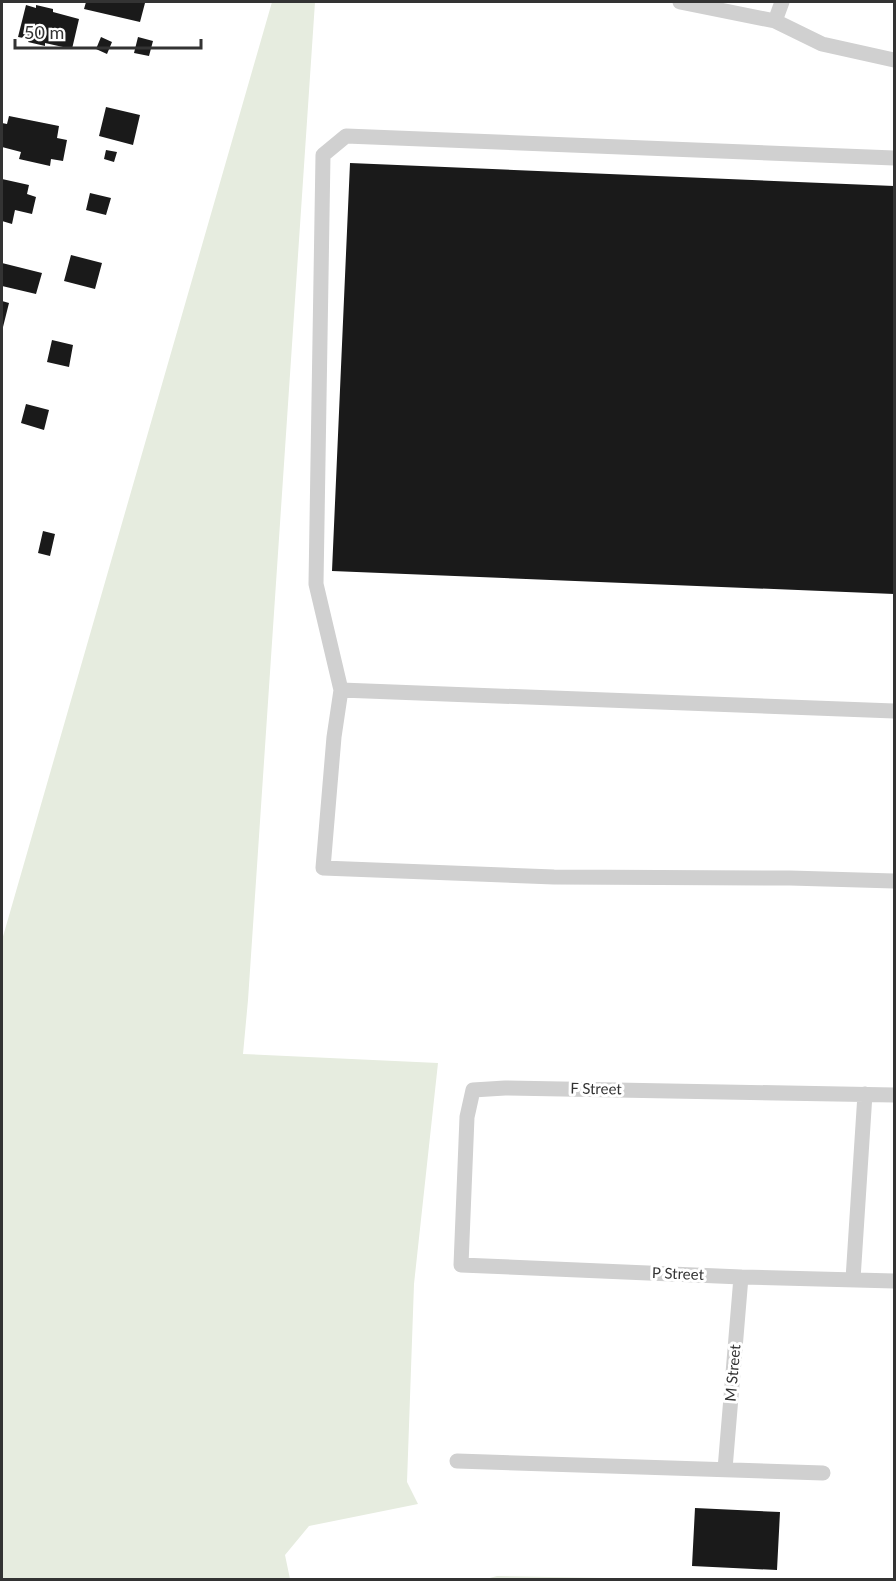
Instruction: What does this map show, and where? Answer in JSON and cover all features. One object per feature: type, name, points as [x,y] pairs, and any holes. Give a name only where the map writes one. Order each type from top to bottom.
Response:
[{"type":"lane","points":[[680,2],[775,21],[822,44],[894,60]]},
{"type":"lane","points":[[775,21],[782,2]]},
{"type":"lane","points":[[894,158],[346,135],[323,155],[316,584],[341,690],[334,737],[323,868],[554,877],[894,881]]},
{"type":"lane","points":[[341,690],[894,711]]},
{"type":"lane","name":"F Street","points":[[461,1265],[467,1117],[473,1090],[505,1088],[894,1095]]},
{"type":"lane","points":[[853,1279],[866,1094]]},
{"type":"lane","name":"P Street","points":[[461,1265],[894,1281]]},
{"type":"lane","name":"M Street","points":[[725,1469],[741,1277]]},
{"type":"lane","points":[[457,1461],[823,1473]]},
{"type":"shaded area","points":[[272,2],[315,2],[243,1054],[438,1063],[414,1284],[407,1482],[418,1504],[309,1526],[285,1555],[290,1579],[2,1579],[2,940]]},
{"type":"shaded area","points":[[497,1576],[604,1578],[608,1579],[486,1579]]},
{"type":"building","points":[[86,2],[145,3],[140,22],[84,9]]},
{"type":"building","points":[[26,5],[53,9],[53,12],[79,19],[72,49],[45,43],[45,46],[18,37]]},
{"type":"building","points":[[101,37],[112,42],[107,54],[96,49]]},
{"type":"building","points":[[138,37],[153,41],[149,56],[134,53]]},
{"type":"building","points":[[106,107],[140,115],[133,145],[99,136]]},
{"type":"building","points":[[9,116],[59,126],[57,138],[67,140],[63,161],[51,159],[50,166],[19,159],[21,152],[2,147],[2,123],[7,124]]},
{"type":"building","points":[[106,150],[117,152],[114,162],[104,159]]},
{"type":"building","points":[[350,163],[894,186],[894,594],[332,571]]},
{"type":"building","points":[[2,179],[29,185],[27,194],[36,197],[32,214],[15,210],[12,224],[2,221]]},
{"type":"building","points":[[90,193],[111,198],[106,215],[86,210]]},
{"type":"building","points":[[71,255],[102,263],[95,289],[64,281]]},
{"type":"building","points":[[2,263],[42,273],[36,294],[2,286]]},
{"type":"building","points":[[2,301],[9,303],[2,331]]},
{"type":"building","points":[[52,340],[73,345],[69,367],[47,362]]},
{"type":"building","points":[[26,404],[49,410],[44,430],[21,423]]},
{"type":"building","points":[[43,531],[55,534],[50,556],[38,553]]},
{"type":"building","points":[[695,1508],[780,1512],[777,1570],[692,1566]]}]
